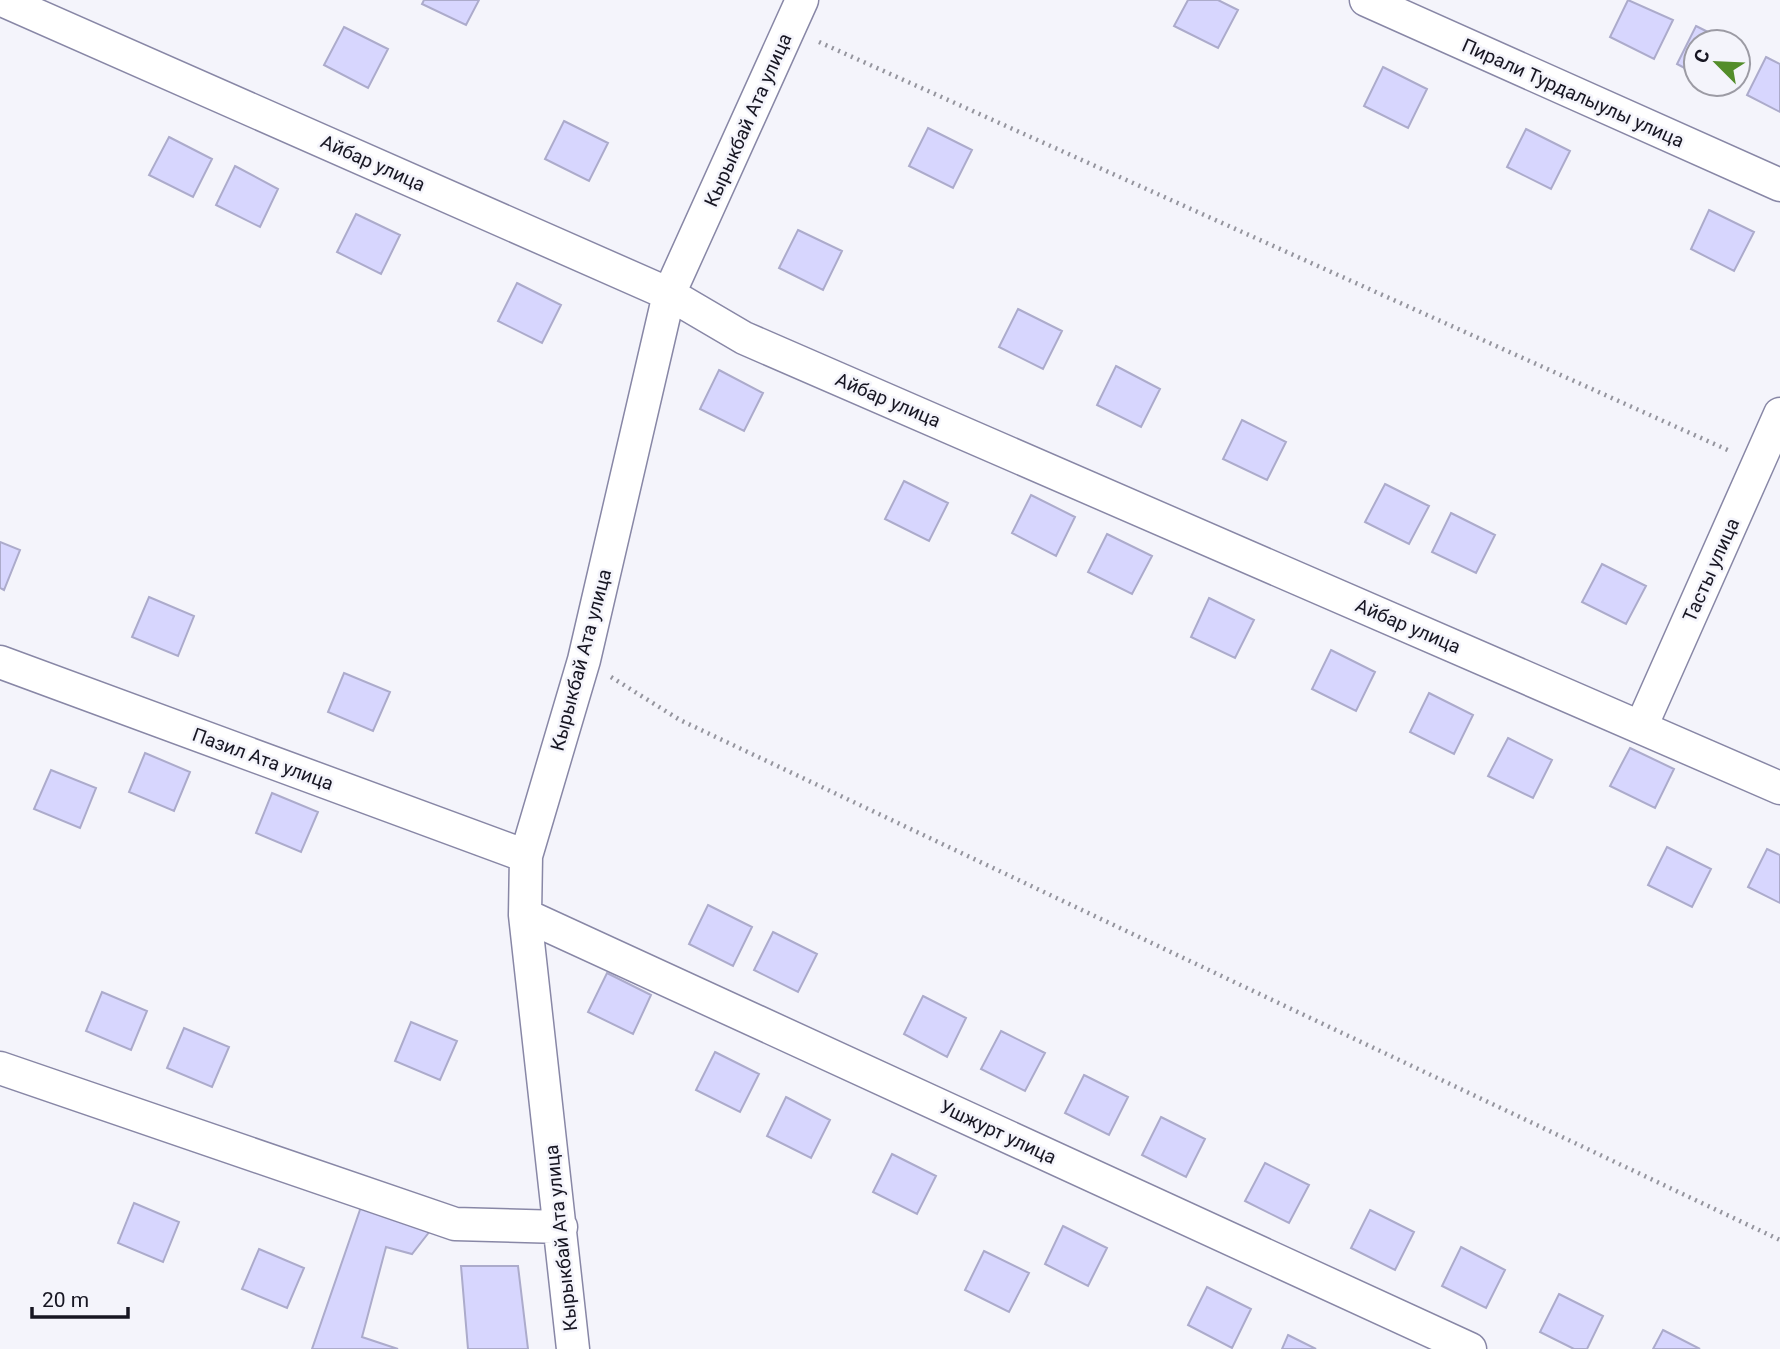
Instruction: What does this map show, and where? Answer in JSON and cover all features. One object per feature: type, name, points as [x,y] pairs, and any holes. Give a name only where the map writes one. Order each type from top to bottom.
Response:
[{"type":"street","name":"Айбар улица","points":[[2,0],[669,294],[744,338],[1780,788]]},
{"type":"street","name":"Кырыкбай Ата улица","points":[[573,1349],[525,915],[526,856],[584,660],[669,294],[802,0]]},
{"type":"street","name":"Пирали Турдалыулы улица","points":[[1366,0],[1780,185]]},
{"type":"street","name":"Тасты улица","points":[[1641,727],[1780,414]]},
{"type":"street","name":"Пазил Ата улица","points":[[0,662],[526,856]]},
{"type":"street","name":"Ушжурт улица","points":[[525,915],[1470,1349]]},
{"type":"street","points":[[0,1068],[455,1224],[561,1227]]},
{"type":"path","points":[[789,29],[1758,464]]},
{"type":"path","points":[[584,660],[680,720],[1780,1240]]},
{"type":"building","points":[[424,0],[479,0],[466,25],[422,4]]},
{"type":"building","points":[[1188,0],[1218,0],[1238,10],[1218,48],[1174,26]]},
{"type":"building","points":[[1628,0],[1673,20],[1654,59],[1610,37]]},
{"type":"building","points":[[344,27],[388,49],[368,88],[324,65]]},
{"type":"building","points":[[1682,54],[1682,67],[1677,64]]},
{"type":"building","points":[[1766,57],[1780,64],[1780,112],[1752,98],[1752,85]]},
{"type":"building","points":[[1383,67],[1427,89],[1408,128],[1364,106]]},
{"type":"building","points":[[564,121],[608,143],[589,181],[545,159]]},
{"type":"building","points":[[928,128],[972,150],[953,188],[909,166]]},
{"type":"building","points":[[1526,129],[1570,151],[1551,189],[1507,167]]},
{"type":"building","points":[[169,137],[212,159],[193,197],[149,175]]},
{"type":"building","points":[[235,166],[278,189],[260,227],[216,205]]},
{"type":"building","points":[[1709,210],[1754,232],[1734,271],[1691,249]]},
{"type":"building","points":[[356,214],[400,235],[381,274],[337,252]]},
{"type":"building","points":[[798,230],[842,251],[823,290],[779,268]]},
{"type":"building","points":[[517,283],[561,305],[542,343],[498,321]]},
{"type":"building","points":[[1018,309],[1062,331],[1043,369],[999,347]]},
{"type":"building","points":[[1116,366],[1160,389],[1141,427],[1097,405]]},
{"type":"building","points":[[719,370],[763,393],[744,431],[700,409]]},
{"type":"building","points":[[1242,420],[1286,442],[1267,480],[1223,459]]},
{"type":"building","points":[[904,481],[948,503],[929,541],[885,519]]},
{"type":"building","points":[[1385,484],[1429,506],[1409,544],[1365,522]]},
{"type":"building","points":[[1031,495],[1075,517],[1056,556],[1012,533]]},
{"type":"building","points":[[1451,513],[1495,535],[1476,573],[1432,552]]},
{"type":"building","points":[[1107,534],[1152,556],[1132,594],[1088,572]]},
{"type":"building","points":[[0,542],[20,550],[4,590],[0,588]]},
{"type":"building","points":[[1602,564],[1646,586],[1626,624],[1582,602]]},
{"type":"building","points":[[149,597],[194,616],[178,656],[132,637]]},
{"type":"building","points":[[1209,598],[1254,620],[1235,658],[1191,637]]},
{"type":"building","points":[[1331,650],[1375,672],[1356,711],[1312,689]]},
{"type":"building","points":[[344,673],[390,692],[373,731],[328,712]]},
{"type":"building","points":[[1429,693],[1473,715],[1454,754],[1410,732]]},
{"type":"building","points":[[1508,738],[1552,760],[1533,798],[1488,776]]},
{"type":"building","points":[[1630,748],[1674,769],[1655,808],[1610,786]]},
{"type":"building","points":[[145,753],[190,772],[174,811],[129,792]]},
{"type":"building","points":[[51,770],[96,788],[80,828],[34,809]]},
{"type":"building","points":[[272,793],[318,812],[301,852],[256,833]]},
{"type":"building","points":[[1667,847],[1711,869],[1692,907],[1648,885]]},
{"type":"building","points":[[1767,849],[1780,855],[1780,903],[1748,887]]},
{"type":"building","points":[[708,905],[752,927],[733,966],[689,944]]},
{"type":"building","points":[[773,932],[817,954],[798,992],[754,970]]},
{"type":"building","points":[[607,973],[651,995],[633,1034],[588,1012]]},
{"type":"building","points":[[102,992],[147,1011],[131,1050],[86,1031]]},
{"type":"building","points":[[923,996],[966,1018],[947,1057],[904,1034]]},
{"type":"building","points":[[411,1022],[457,1041],[440,1080],[395,1061]]},
{"type":"building","points":[[184,1028],[229,1047],[212,1087],[167,1068]]},
{"type":"building","points":[[1001,1031],[1045,1053],[1025,1091],[981,1069]]},
{"type":"building","points":[[715,1052],[759,1074],[740,1112],[696,1090]]},
{"type":"building","points":[[1084,1075],[1128,1097],[1109,1135],[1065,1113]]},
{"type":"building","points":[[786,1097],[830,1120],[811,1158],[767,1136]]},
{"type":"building","points":[[1161,1117],[1205,1139],[1186,1177],[1142,1155]]},
{"type":"building","points":[[892,1154],[936,1176],[917,1214],[873,1192]]},
{"type":"building","points":[[1265,1163],[1309,1185],[1289,1223],[1245,1201]]},
{"type":"building","points":[[363,1201],[430,1231],[412,1254],[386,1247],[362,1337],[398,1349],[312,1349]]},
{"type":"building","points":[[134,1203],[179,1222],[163,1262],[118,1243]]},
{"type":"building","points":[[1370,1210],[1414,1232],[1395,1270],[1351,1248]]},
{"type":"building","points":[[1063,1226],[1107,1248],[1088,1286],[1045,1264]]},
{"type":"building","points":[[1461,1247],[1505,1270],[1486,1308],[1442,1286]]},
{"type":"building","points":[[259,1249],[304,1268],[287,1308],[242,1289]]},
{"type":"building","points":[[984,1251],[1029,1273],[1009,1312],[965,1290]]},
{"type":"building","points":[[461,1266],[518,1266],[528,1349],[468,1349]]},
{"type":"building","points":[[1207,1287],[1251,1309],[1232,1348],[1188,1325]]},
{"type":"building","points":[[1559,1294],[1603,1316],[1587,1349],[1574,1349],[1540,1332]]},
{"type":"building","points":[[1663,1330],[1700,1349],[1653,1349]]},
{"type":"building","points":[[1288,1335],[1316,1349],[1282,1349]]}]
